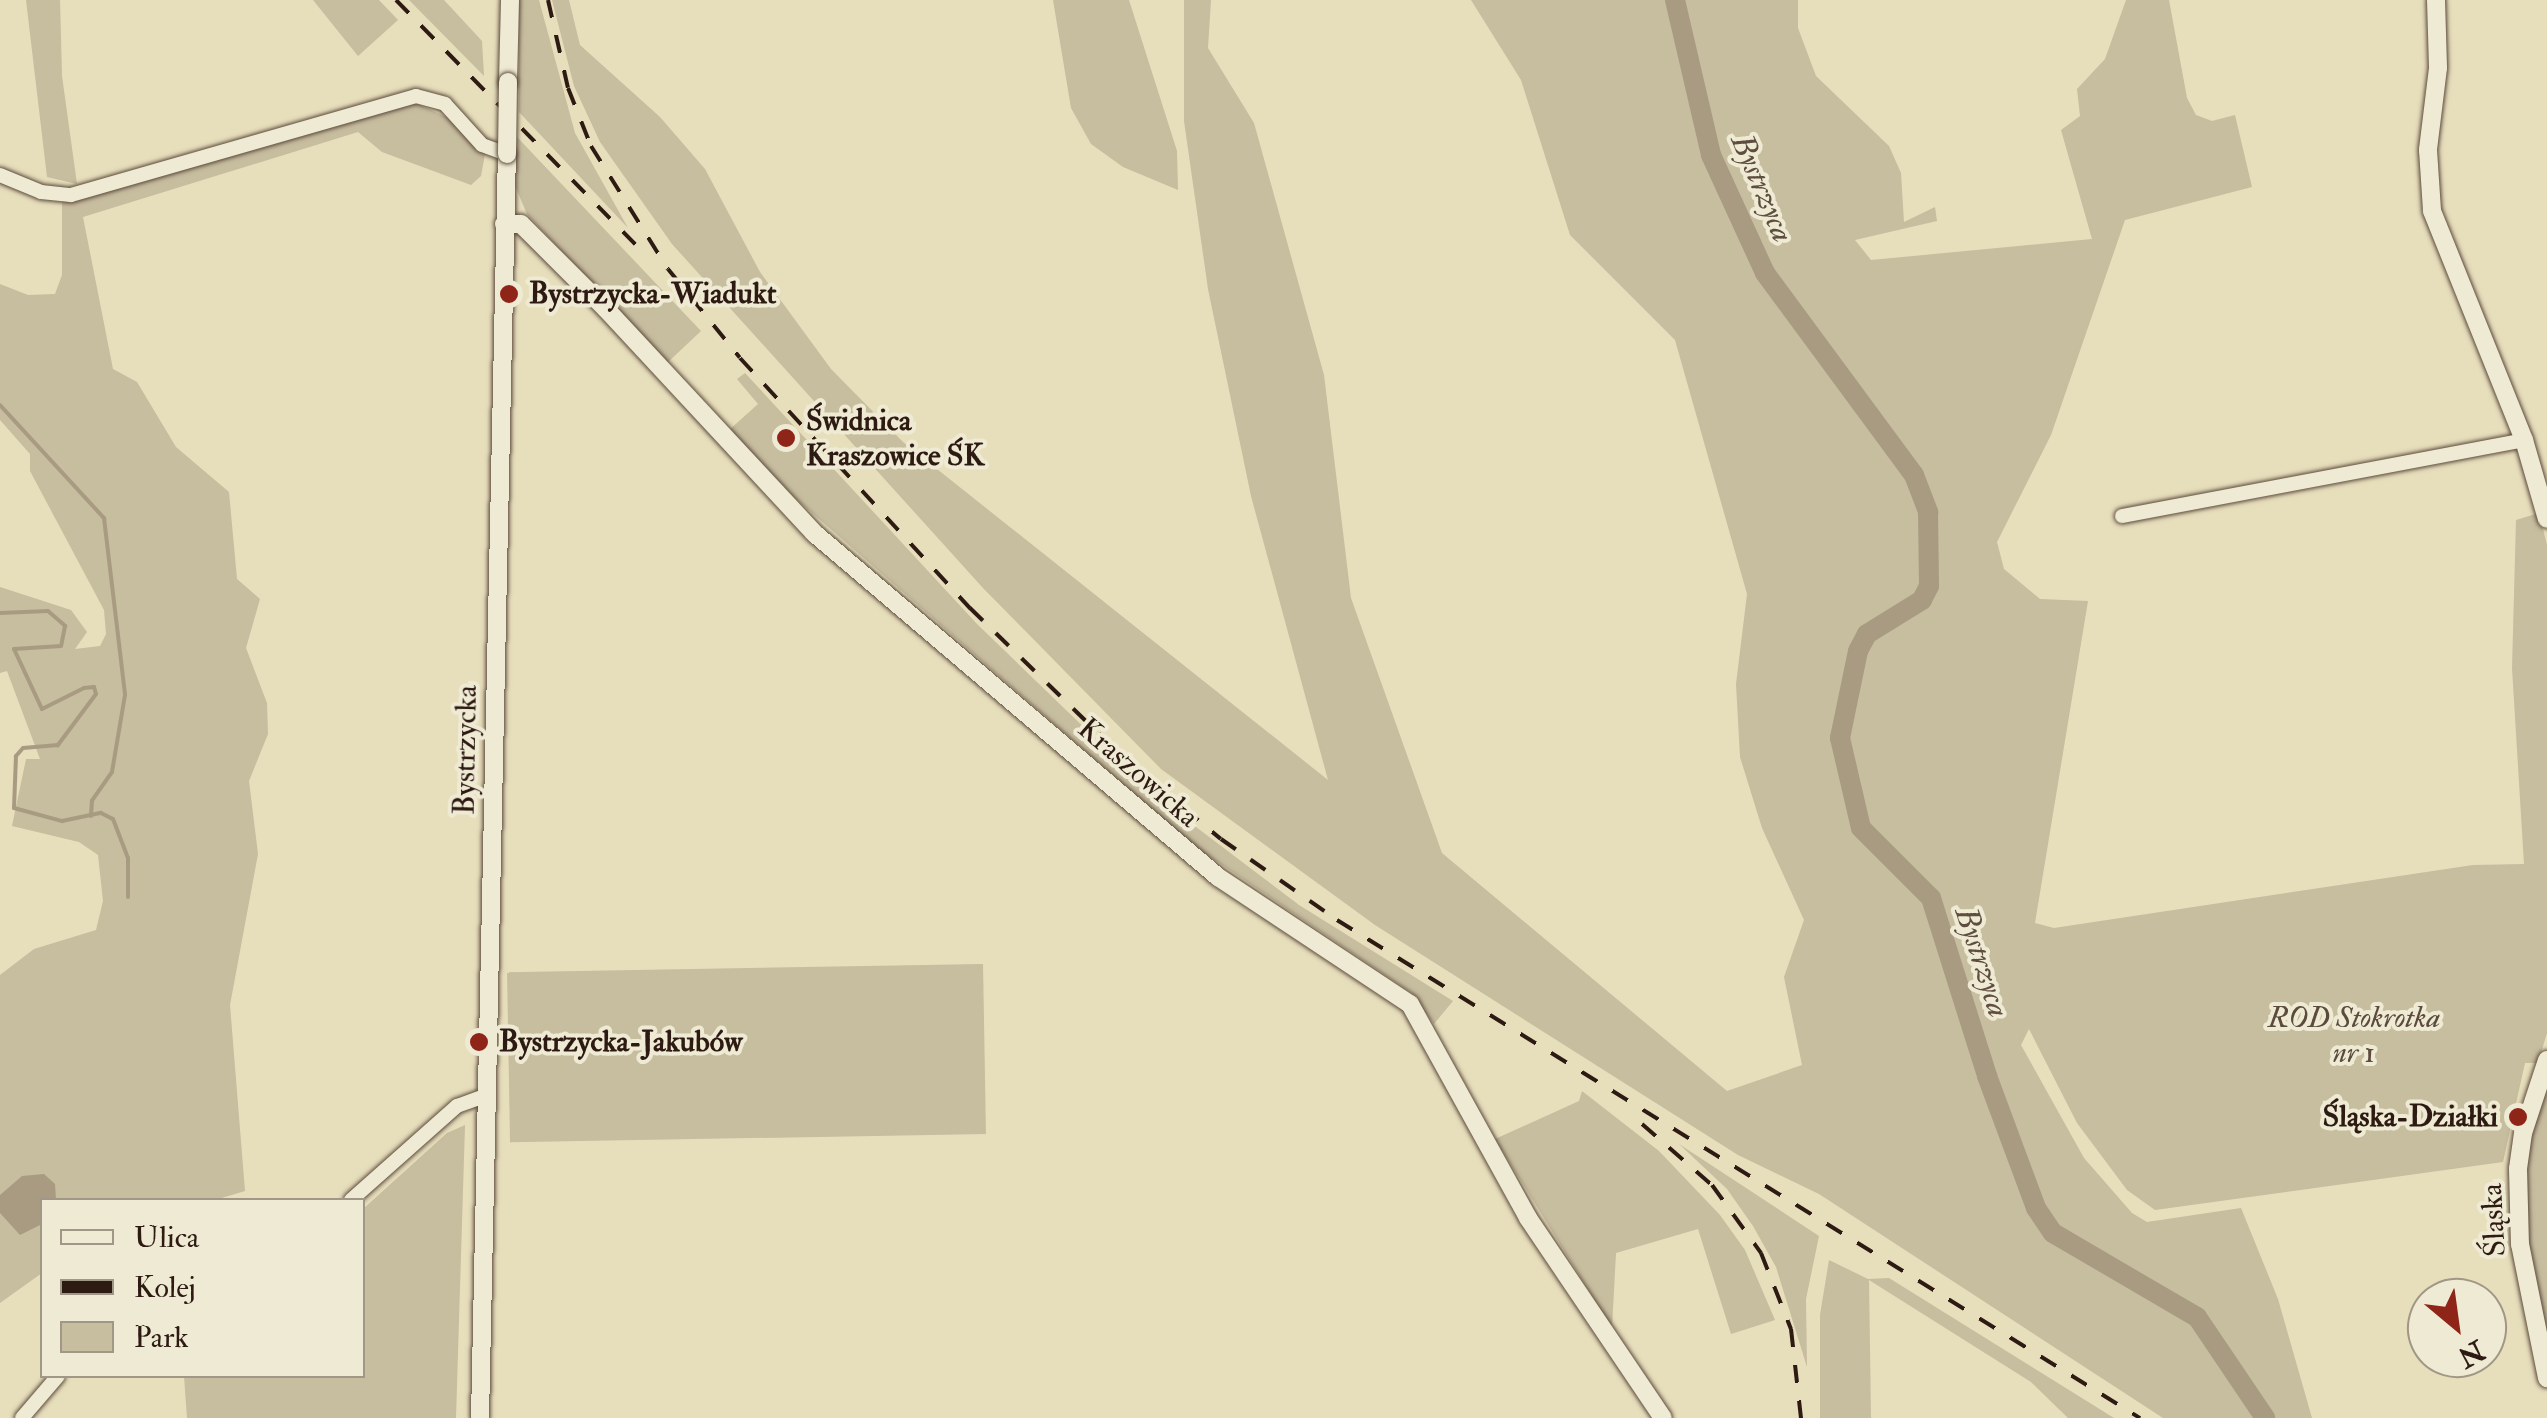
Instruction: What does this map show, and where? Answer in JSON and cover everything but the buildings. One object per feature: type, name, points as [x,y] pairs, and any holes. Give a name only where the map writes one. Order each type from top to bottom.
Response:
[{"type":"street","name":"Bystrzycka","points":[[480,1418],[510,0]]},
{"type":"street","points":[[2436,0],[2438,68],[2428,150],[2432,211],[2524,440],[2547,519]]},
{"type":"street","points":[[0,175],[41,192],[72,195],[416,96],[444,104],[482,145],[507,154]]},
{"type":"street","name":"Kraszowicka","points":[[504,224],[521,224],[827,544],[1218,877],[1410,1004],[1528,1218],[1663,1418]]},
{"type":"street","points":[[2122,516],[2524,440]]},
{"type":"street","name":"Śląska","points":[[2547,1060],[2522,1133],[2518,1170],[2520,1244],[2547,1378]]},
{"type":"street","points":[[353,1198],[457,1106],[487,1095]]},
{"type":"street","points":[[22,1418],[56,1378]]},
{"type":"green space","points":[[26,0],[60,0],[62,76],[77,184],[47,177]]},
{"type":"green space","points":[[313,0],[379,0],[398,20],[358,56]]},
{"type":"green space","points":[[409,0],[444,0],[482,41],[484,76]]},
{"type":"green space","points":[[519,0],[539,0],[575,133],[628,228],[519,112]]},
{"type":"green space","name":"ROD Stokrotka nr 1","points":[[552,0],[569,0],[580,45],[660,117],[705,169],[760,272],[831,369],[903,442],[1328,780],[1251,496],[1208,289],[1184,121],[1184,0],[1211,0],[1208,48],[1254,123],[1324,375],[1351,598],[1442,853],[1727,1091],[1802,1065],[1784,977],[1804,920],[1762,828],[1740,757],[1736,684],[1747,594],[1675,340],[1570,235],[1521,80],[1471,0],[1798,0],[1798,28],[1816,76],[1889,146],[1901,173],[1904,222],[1935,207],[1937,221],[1855,240],[1871,260],[2092,239],[2061,130],[2080,116],[2077,89],[2105,59],[2126,0],[2169,0],[2187,98],[2196,115],[2212,121],[2235,115],[2252,187],[2125,220],[2051,435],[1997,542],[2004,569],[2040,599],[2088,601],[2035,923],[2054,928],[2473,865],[2524,864],[2512,668],[2516,520],[2539,513],[2547,545],[2547,1033],[2538,1063],[2525,1063],[2503,1162],[2155,1210],[2127,1190],[2077,1123],[2029,1029],[2021,1045],[2084,1158],[2132,1213],[2147,1222],[2241,1208],[2278,1299],[2312,1418],[2163,1418],[1819,1194],[1738,1155],[1375,925],[1161,769],[983,588],[672,244],[600,142],[574,86]]},
{"type":"green space","points":[[1053,0],[1129,0],[1177,151],[1178,190],[1123,167],[1091,144],[1071,108]]},
{"type":"green space","points":[[415,103],[451,119],[485,154],[481,176],[471,185],[382,152],[358,132],[83,217],[113,369],[137,382],[176,447],[229,492],[237,579],[260,599],[246,648],[267,703],[268,734],[249,781],[258,854],[230,1005],[245,1191],[222,1198],[40,1198],[40,1274],[0,1303],[0,975],[34,949],[96,930],[103,901],[98,855],[79,842],[12,826],[26,759],[40,759],[7,671],[0,673],[0,587],[71,610],[87,632],[75,649],[100,646],[106,634],[104,610],[30,471],[30,454],[0,420],[0,284],[28,295],[55,294],[62,275],[62,198],[71,202]]},
{"type":"green space","points":[[517,137],[701,331],[667,363],[527,214],[515,186]]},
{"type":"green space","points":[[745,373],[977,624],[1155,796],[1299,905],[1453,1001],[1434,1024],[1412,993],[1197,848],[788,492],[728,431],[758,404],[737,379]]},
{"type":"green space","points":[[983,964],[986,1134],[510,1142],[507,972]]},
{"type":"green space","points":[[2547,1081],[2547,1353],[2526,1231],[2524,1165]]},
{"type":"green space","points":[[1582,1091],[1659,1151],[1720,1215],[1745,1250],[1775,1320],[1731,1334],[1698,1229],[1616,1253],[1612,1328],[1495,1139],[1579,1101]]},
{"type":"green space","points":[[465,1125],[456,1418],[187,1418],[184,1378],[365,1378],[365,1207],[447,1133]]},
{"type":"green space","points":[[1679,1144],[1819,1236],[1806,1299],[1807,1367],[1776,1267],[1753,1226],[1727,1189]]},
{"type":"green space","points":[[1829,1260],[1868,1279],[1889,1278],[2114,1418],[2068,1418],[2031,1382],[1869,1280],[1871,1418],[1820,1418],[1820,1315]]},
{"type":"shaded area","points":[[44,1174],[55,1184],[56,1198],[40,1198],[40,1225],[20,1235],[0,1213],[0,1195],[22,1176]]},
{"type":"waterway","name":"Bystrzyca","points":[[1675,0],[1711,155],[1765,273],[1914,475],[1928,512],[1929,586],[1922,600],[1867,634],[1858,651],[1840,738],[1861,828],[1931,898],[1987,1076],[2036,1208],[2053,1233],[2197,1317],[2265,1418]]},
{"type":"waterway","points":[[0,405],[104,518],[125,695],[112,772],[92,801],[91,816]]},
{"type":"waterway","points":[[0,613],[48,611],[65,626],[61,646],[14,649],[42,709],[84,688],[94,687],[96,694],[58,745],[23,748],[16,756],[14,808],[62,821],[101,813],[113,819],[128,858],[128,897]]},
{"type":"railway","points":[[396,0],[639,248]]},
{"type":"railway","points":[[548,0],[568,88],[591,146],[668,269],[740,358],[970,608],[1129,763],[1221,839],[1337,920],[2140,1418]]},
{"type":"railway","points":[[1642,1124],[1712,1185],[1761,1253],[1791,1329],[1801,1418]]},
{"type":"place","name":"Bystrzycka-Wiadukt","points":[[509,294]]},
{"type":"place","name":"Świdnica Kraszowice ŚK","points":[[786,438]]},
{"type":"place","name":"Bystrzycka-Jakubów","points":[[479,1042]]},
{"type":"place","name":"Śląska-Działki","points":[[2518,1117]]}]
